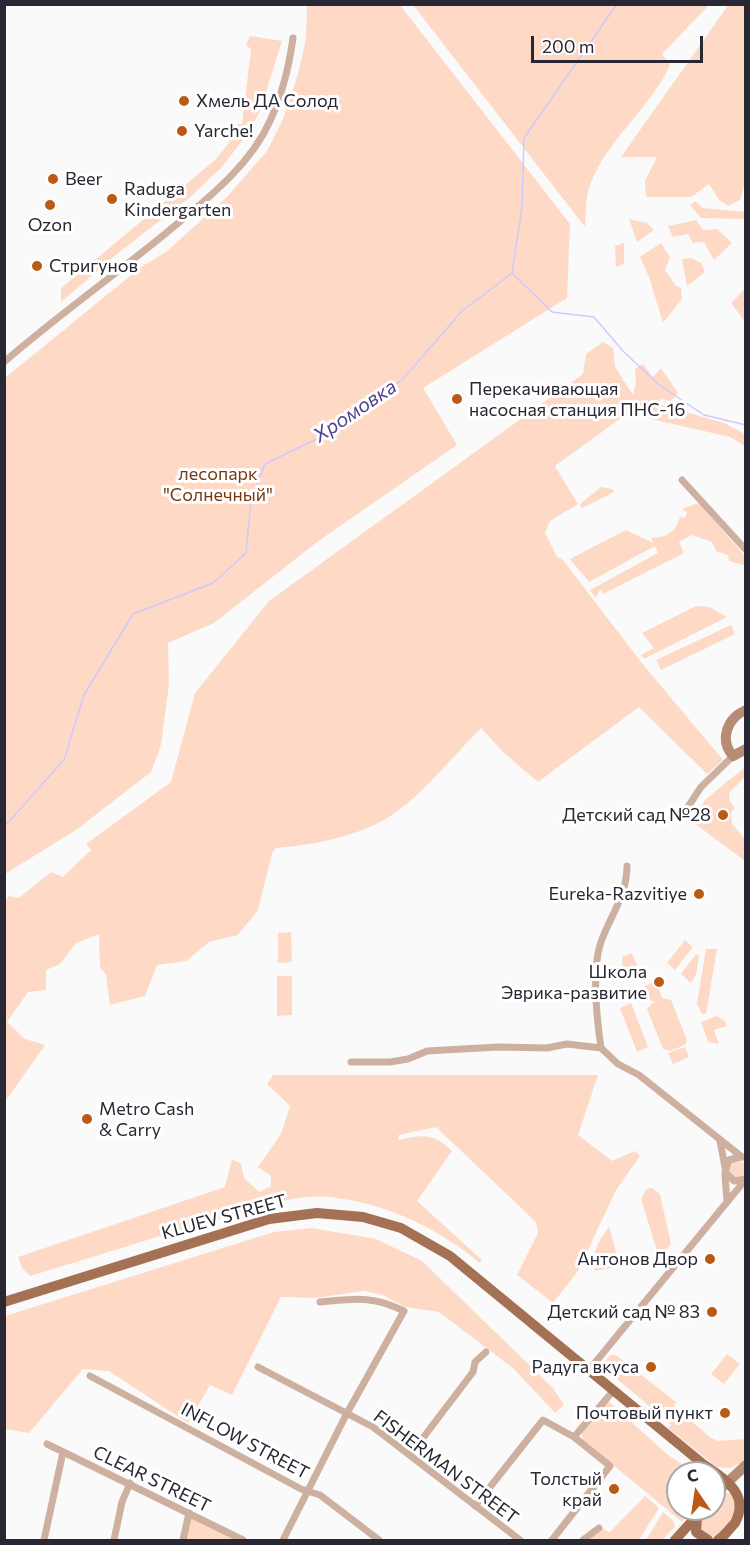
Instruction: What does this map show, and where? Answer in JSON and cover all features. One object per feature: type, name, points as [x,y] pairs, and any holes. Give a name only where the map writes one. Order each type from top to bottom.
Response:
[{"type":"main road","name":"KLUEV STREET","points":[[4,1302],[247,1224],[293,1214],[341,1214],[401,1228],[435,1246],[467,1269],[589,1370]]},
{"type":"main road","points":[[589,1370],[696,1461]]},
{"type":"main road","points":[[698,1521],[696,1532],[709,1540],[720,1539],[744,1512],[744,1496],[727,1481]]},
{"type":"main road","points":[[675,1540],[693,1521]]},
{"type":"street","points":[[4,362],[180,221],[228,178],[252,151],[269,123],[285,81],[293,38]]},
{"type":"street","points":[[682,480],[746,550]]},
{"type":"street","points":[[733,756],[728,749],[726,731],[730,721],[746,710]]},
{"type":"street","points":[[678,816],[682,816],[709,778],[733,756],[746,749]]},
{"type":"street","points":[[601,1048],[598,1017],[600,947],[623,898],[627,884],[627,866]]},
{"type":"street","points":[[351,1062],[390,1062],[408,1059],[427,1052],[498,1047],[547,1048],[567,1044],[601,1048],[618,1064],[639,1075],[744,1158]]},
{"type":"street","points":[[720,1141],[728,1201]]},
{"type":"street","points":[[725,1170],[731,1158],[744,1158]]},
{"type":"street","points":[[725,1170],[734,1181],[746,1179]]},
{"type":"street","points":[[589,1370],[746,1179]]},
{"type":"street","points":[[283,1540],[346,1415],[404,1311],[385,1302],[363,1298],[320,1302]]},
{"type":"street","points":[[410,1455],[473,1372],[475,1362],[486,1352]]},
{"type":"street","name":"FISHERMAN STREET","points":[[258,1367],[346,1415],[373,1427],[520,1540]]},
{"type":"street","name":"INFLOW STREET","points":[[90,1376],[308,1491],[320,1495],[379,1540]]},
{"type":"street","points":[[574,1437],[614,1390]]},
{"type":"street","points":[[475,1506],[543,1420],[574,1437],[610,1466],[552,1540]]},
{"type":"street","name":"CLEAR STREET","points":[[47,1444],[243,1540]]},
{"type":"street","points":[[44,1540],[63,1452]]},
{"type":"street","points":[[727,1481],[746,1465]]},
{"type":"street","points":[[114,1540],[122,1502],[130,1483]]},
{"type":"street","points":[[183,1540],[189,1513]]},
{"type":"street","points":[[584,1540],[599,1528]]},
{"type":"green space","points":[[729,4],[745,5],[746,176],[741,199],[729,206],[719,200],[709,184],[691,197],[646,197],[645,181],[657,157],[621,157]]},
{"type":"green space","name":"лесопарк \"Солнечный\"","points":[[307,5],[400,5],[570,224],[567,298],[423,388],[457,445],[317,542],[214,623],[168,643],[169,684],[161,745],[151,772],[76,830],[5,874],[5,378],[141,267],[166,252],[227,197],[267,151],[283,119],[298,74],[306,39]]},
{"type":"green space","points":[[413,5],[709,5],[662,54],[670,65],[662,81],[597,168],[587,195],[585,227]]},
{"type":"green space","points":[[250,36],[282,41],[260,111],[249,132],[222,167],[189,198],[117,254],[61,302],[61,288],[215,160],[229,143],[237,124],[242,124],[251,49],[246,45]]},
{"type":"green space","points":[[695,201],[703,208],[745,212],[745,219],[701,218],[690,205]]},
{"type":"green space","points":[[629,219],[647,223],[654,230],[637,242]]},
{"type":"green space","points":[[696,220],[703,230],[717,229],[732,243],[714,260],[704,242],[693,243],[688,234],[673,237],[668,226]]},
{"type":"green space","points":[[624,243],[624,264],[616,267],[615,246]]},
{"type":"green space","points":[[661,243],[670,257],[665,270],[676,286],[681,288],[682,299],[663,323],[649,277],[640,257]]},
{"type":"green space","points":[[691,258],[701,263],[705,272],[687,286],[682,259]]},
{"type":"green space","points":[[745,289],[745,322],[731,303]]},
{"type":"green space","points":[[603,342],[613,348],[615,367],[633,395],[636,383],[635,369],[643,364],[653,377],[661,368],[678,393],[671,401],[661,399],[658,404],[724,423],[745,434],[745,446],[730,437],[651,419],[639,405],[555,466],[578,504],[550,521],[545,533],[557,557],[563,560],[641,662],[723,760],[707,774],[639,707],[538,782],[503,752],[481,728],[420,792],[386,819],[340,837],[276,848],[272,853],[258,910],[238,935],[209,942],[186,961],[157,965],[145,996],[110,1005],[106,975],[100,967],[99,934],[76,943],[60,964],[46,970],[46,990],[28,992],[7,1022],[25,1039],[45,1045],[5,1102],[5,902],[9,896],[19,898],[51,872],[63,877],[91,850],[86,844],[171,782],[195,693],[269,601],[583,374],[586,354]]},
{"type":"green space","points":[[601,487],[612,489],[614,492],[582,508],[580,504]]},
{"type":"green space","points":[[699,503],[745,556],[746,566],[729,561],[728,555],[716,551],[712,542],[692,535],[679,542],[684,553],[603,594],[600,589],[596,598],[590,590],[658,553],[655,546],[589,582],[570,559],[626,530],[653,543],[651,538],[662,537],[670,533],[676,527],[680,517],[685,518],[687,512],[683,510],[684,508]]},
{"type":"green space","points":[[696,606],[709,607],[727,617],[644,659],[641,655],[654,648],[642,633]]},
{"type":"green space","points":[[731,625],[735,634],[661,670],[656,660]]},
{"type":"green space","name":"Детский сад №28","points":[[745,767],[745,777],[729,793],[730,802],[735,808],[731,813],[732,824],[745,839],[745,861],[694,823],[704,812],[701,807],[705,800]]},
{"type":"green space","points":[[291,932],[292,962],[278,963],[278,933]]},
{"type":"green space","points":[[685,940],[693,947],[675,970],[667,963]]},
{"type":"green space","points":[[706,949],[717,949],[706,1014],[702,1014],[697,1004]]},
{"type":"green space","points":[[632,953],[640,973],[624,979],[622,957]]},
{"type":"green space","points":[[696,954],[699,956],[696,975],[691,983],[681,974]]},
{"type":"green space","points":[[277,976],[292,976],[292,1015],[277,1016]]},
{"type":"green space","points":[[656,981],[662,998],[671,1000],[687,1040],[685,1045],[670,1051],[663,1049],[647,1009],[655,1001],[651,1001],[645,986]]},
{"type":"green space","points":[[631,1003],[648,1047],[637,1052],[620,1008]]},
{"type":"green space","points":[[717,1016],[725,1021],[727,1026],[714,1030],[719,1044],[708,1042],[701,1022]]},
{"type":"green space","points":[[685,1047],[689,1057],[673,1064],[668,1053]]},
{"type":"green space","points":[[273,1075],[598,1075],[578,1135],[612,1161],[635,1151],[640,1156],[616,1190],[578,1271],[553,1303],[517,1275],[538,1233],[536,1222],[436,1127],[399,1135],[398,1140],[427,1136],[439,1141],[452,1151],[417,1201],[482,1260],[480,1263],[446,1238],[390,1211],[349,1200],[315,1197],[288,1200],[261,1207],[30,1276],[22,1268],[18,1257],[225,1187],[232,1159],[241,1164],[244,1178],[259,1192],[271,1186],[271,1176],[258,1167],[281,1134],[290,1106],[267,1084]]},
{"type":"green space","points":[[737,1160],[745,1165],[746,1169],[741,1177],[737,1178],[729,1173],[728,1169],[733,1161]]},
{"type":"green space","points":[[652,1188],[660,1194],[671,1244],[659,1257],[641,1199],[647,1189]]},
{"type":"green space","points":[[609,1227],[620,1266],[595,1271],[595,1252]]},
{"type":"green space","points":[[312,1228],[376,1239],[422,1261],[553,1388],[564,1405],[555,1413],[514,1369],[439,1312],[405,1307],[383,1295],[364,1291],[315,1298],[281,1297],[232,1395],[210,1385],[188,1423],[109,1371],[83,1369],[29,1433],[5,1429],[5,1316],[274,1232]]},
{"type":"green space","points":[[727,1354],[740,1364],[724,1384],[711,1374]]},
{"type":"green space","points":[[610,1355],[616,1355],[676,1402],[674,1406],[711,1438],[718,1441],[745,1439],[745,1461],[730,1468],[726,1468],[726,1461],[709,1461],[668,1428],[671,1424],[606,1370],[604,1363]]},
{"type":"green space","points":[[608,1401],[677,1461],[666,1461],[666,1509],[583,1440],[581,1431]]},
{"type":"green space","points":[[726,1493],[732,1493],[740,1510],[720,1534],[711,1537],[702,1534],[700,1521],[726,1521]]},
{"type":"green space","points":[[645,1496],[659,1508],[639,1540],[589,1540],[603,1529],[610,1532]]},
{"type":"green space","points":[[663,1512],[666,1514],[666,1521],[673,1521],[675,1527],[662,1540],[646,1540]]},
{"type":"green space","points":[[190,1517],[239,1540],[185,1540]]},
{"type":"waterway","name":"Хромовка","points":[[4,827],[64,760],[84,695],[133,614],[213,583],[246,553],[251,500],[265,464],[331,432],[403,379],[462,311],[512,273],[522,207],[524,138],[617,4]]},
{"type":"waterway","points":[[512,273],[552,312],[594,317],[623,351],[658,384],[704,415],[746,425]]},
{"type":"place","name":"Хмель ДА Солод","points":[[184,101]]},
{"type":"place","name":"Yarche!","points":[[182,131]]},
{"type":"place","name":"Beer","points":[[53,179]]},
{"type":"place","name":"Raduga Kindergarten","points":[[112,199]]},
{"type":"place","name":"Ozon","points":[[50,205]]},
{"type":"place","name":"Стригунов","points":[[37,266]]},
{"type":"place","name":"Перекачивающая насосная станция ПНС-16","points":[[457,399]]},
{"type":"place","name":"Детский сад №28","points":[[723,815]]},
{"type":"place","name":"Eureka-Razvitiye","points":[[699,894]]},
{"type":"place","name":"Школа Эврика-развитие","points":[[659,982]]},
{"type":"place","name":"Metro Cash & Carry","points":[[87,1119]]},
{"type":"place","name":"Антонов Двор","points":[[710,1259]]},
{"type":"place","name":"Детский сад № 83","points":[[712,1312]]},
{"type":"place","name":"Радуга вкуса","points":[[651,1367]]},
{"type":"place","name":"Почтовый пункт","points":[[725,1413]]},
{"type":"place","name":"Толстый край","points":[[614,1489]]}]
